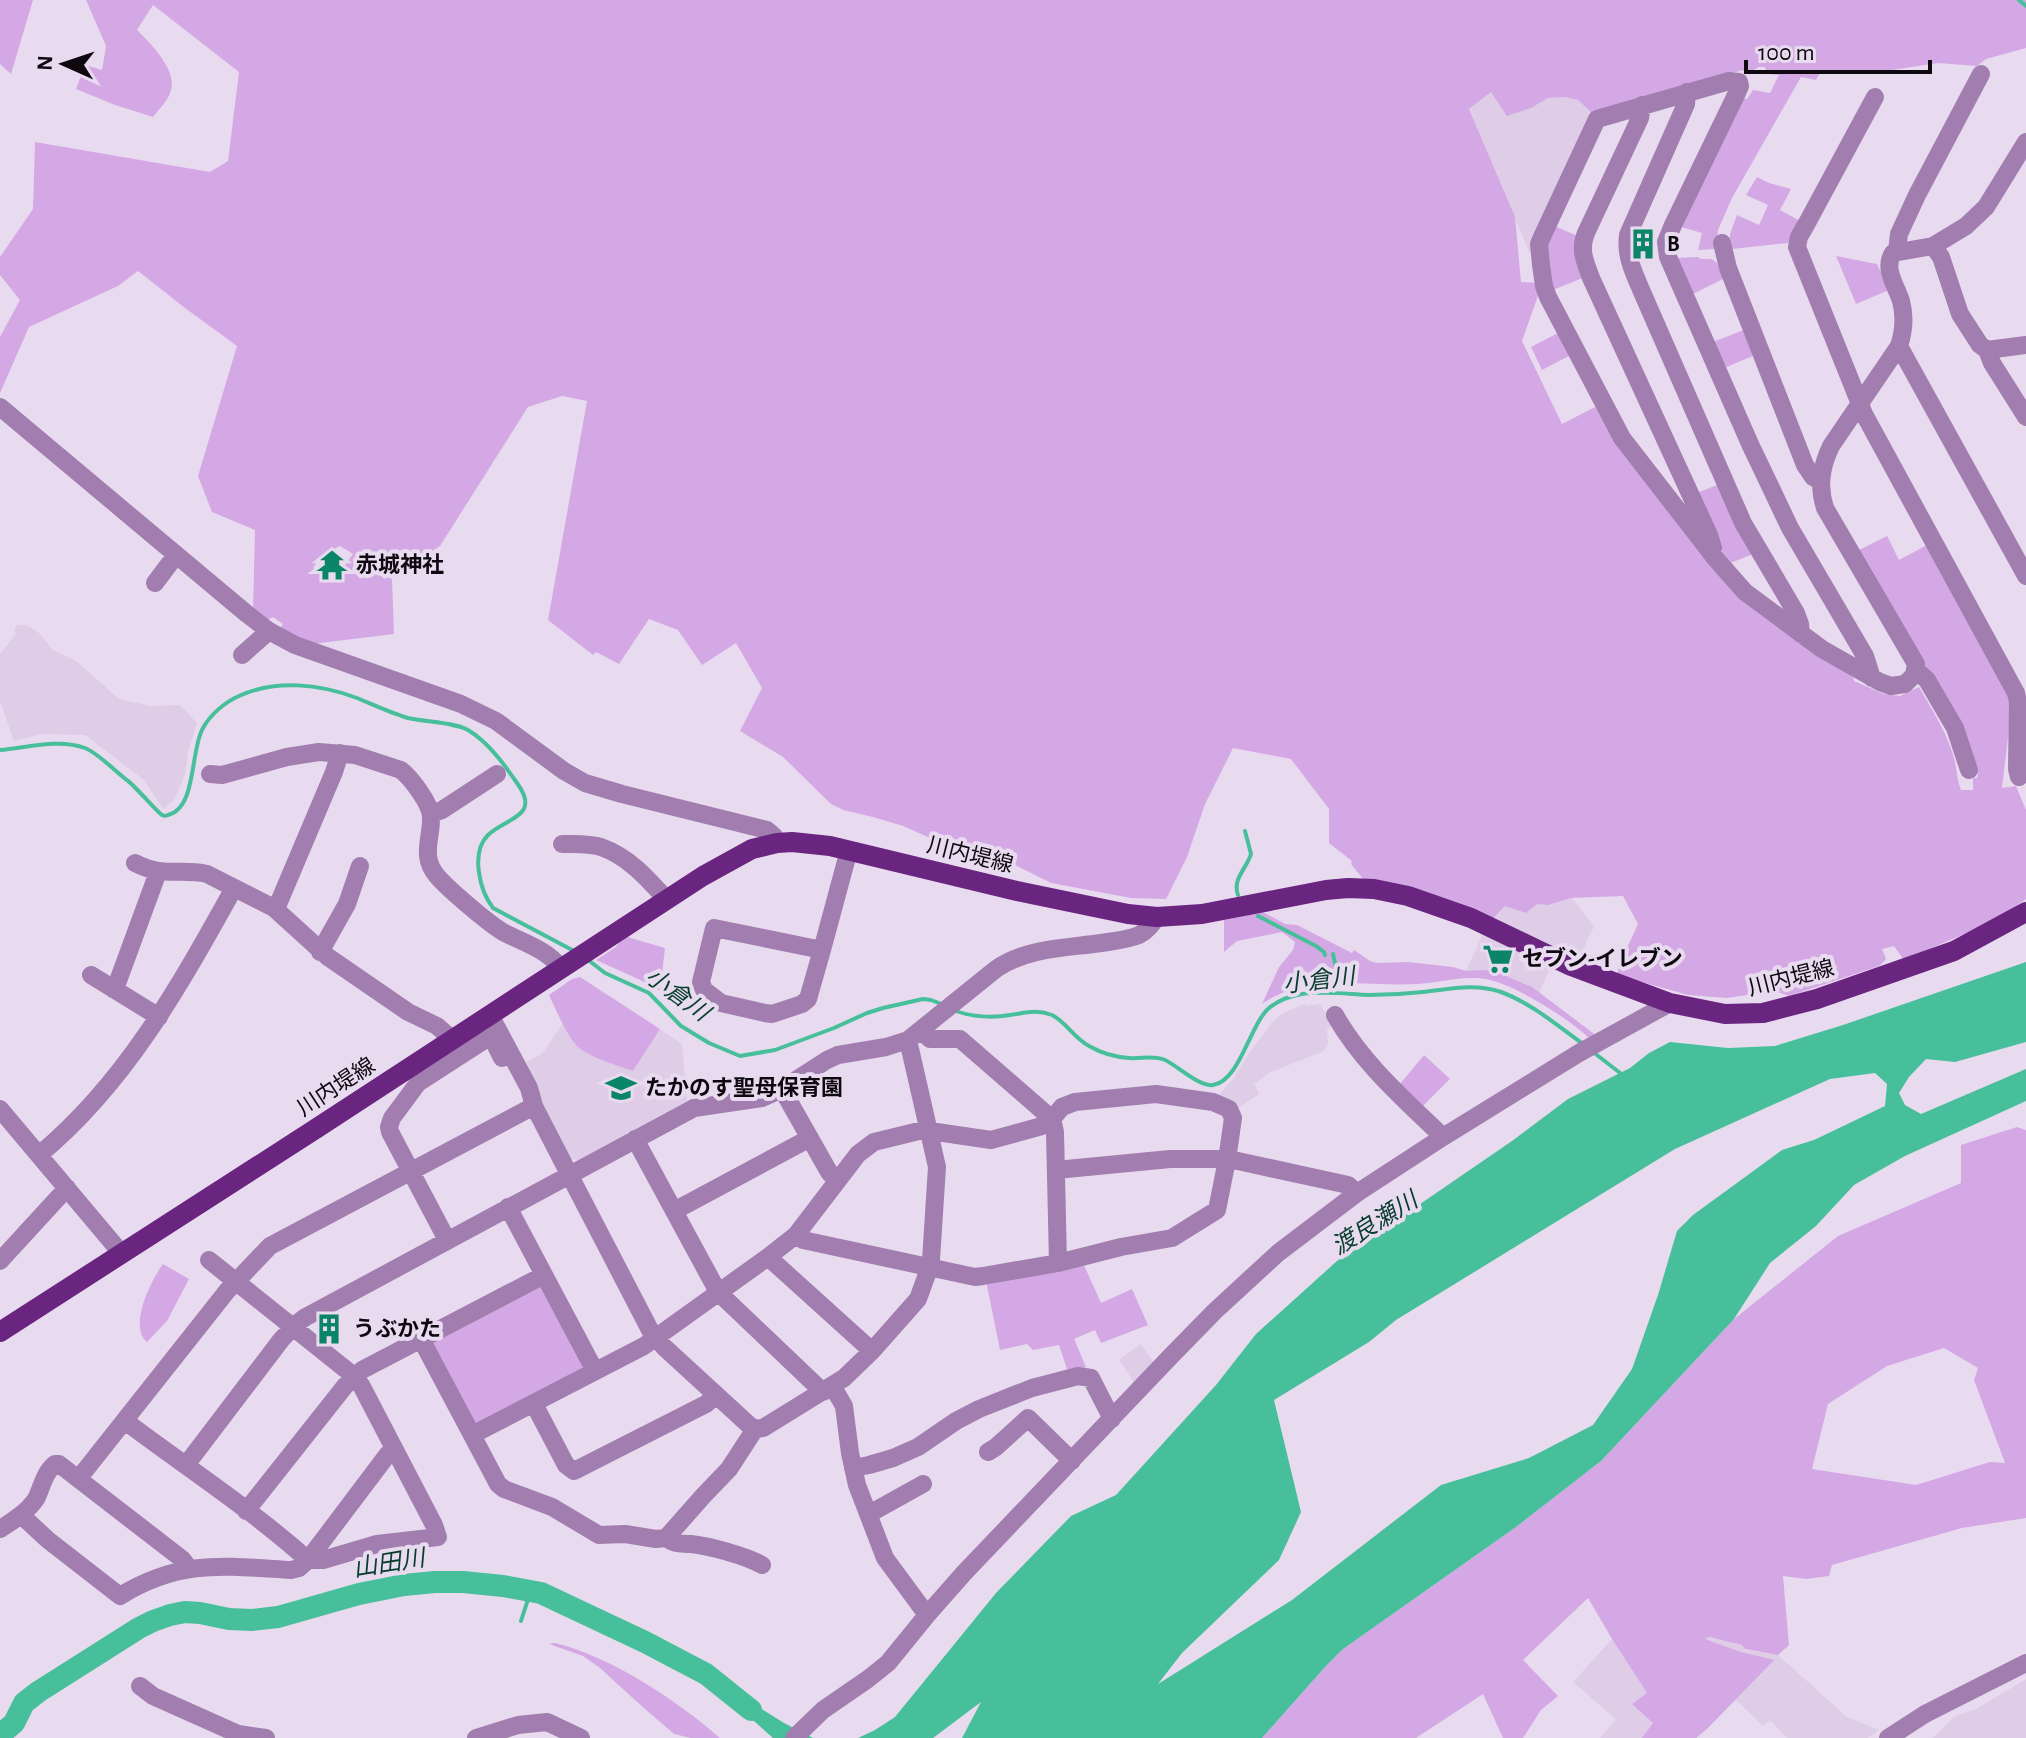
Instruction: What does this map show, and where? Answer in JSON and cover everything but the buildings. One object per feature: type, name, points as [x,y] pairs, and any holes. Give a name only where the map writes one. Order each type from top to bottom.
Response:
[{"type":"main road","name":"川内堤線","points":[[0,1332],[667,900],[739,855],[777,843],[805,843],[849,850],[1017,891],[1157,917],[1202,914],[1326,890],[1374,889],[1408,896],[1471,918],[1571,966],[1670,1003],[1725,1014],[1763,1013],[1817,999],[1954,951],[2026,912]]},
{"type":"street","points":[[1897,251],[1899,234],[1917,195],[1981,74]]},
{"type":"street","points":[[1872,678],[1865,656],[1783,514],[1668,257],[1666,242],[1673,225],[1740,84],[1729,81],[1597,119],[1539,244],[1545,291],[1622,438],[1715,558],[1745,592],[1801,634],[1872,678],[1898,686],[1911,679],[1916,664],[1825,508],[1820,481],[1831,446],[1899,346],[1903,313],[1889,270],[1893,253],[1933,246],[1966,226],[1986,207],[2026,142]]},
{"type":"street","points":[[1687,92],[1686,104],[1628,235],[1627,250],[1642,292],[1743,523],[1796,613],[1801,634]]},
{"type":"street","points":[[1875,97],[1803,230],[1797,247],[1859,403],[2016,693],[2019,777]]},
{"type":"street","points":[[1642,105],[1640,118],[1586,233],[1582,252],[1591,278],[1709,535],[1715,558]]},
{"type":"street","points":[[1722,243],[1728,268],[1805,465],[1820,481]]},
{"type":"street","points":[[1933,246],[1941,257],[1960,314],[1980,345],[1987,350],[2026,417]]},
{"type":"street","points":[[1987,350],[2026,345]]},
{"type":"street","points":[[1899,346],[2026,576]]},
{"type":"street","points":[[0,407],[269,631],[295,645],[472,709],[508,728],[564,771],[585,783],[767,830],[777,843]]},
{"type":"street","points":[[155,583],[176,555]]},
{"type":"street","points":[[242,655],[269,631]]},
{"type":"street","points":[[1916,670],[1927,680],[1955,728],[1969,770]]},
{"type":"street","points":[[210,774],[222,775],[306,754],[340,753],[401,770],[431,814],[427,851],[438,878],[500,930],[545,953],[574,959]]},
{"type":"street","points":[[274,908],[340,753]]},
{"type":"street","points":[[431,814],[497,774]]},
{"type":"street","points":[[562,844],[591,845],[609,851],[641,871],[667,900]]},
{"type":"street","points":[[822,950],[714,928],[701,982],[704,990],[721,1003],[772,1014],[808,999],[822,950],[849,850]]},
{"type":"street","points":[[135,863],[158,872],[207,874],[274,908],[320,952],[408,1012],[437,1026],[453,1040]]},
{"type":"street","points":[[320,952],[347,904],[360,866]]},
{"type":"street","points":[[113,989],[158,872]]},
{"type":"street","points":[[39,1155],[89,1108],[120,1072],[188,971],[234,888]]},
{"type":"street","points":[[186,1465],[281,1340],[304,1318],[694,1108],[753,1100],[782,1089],[838,1055],[886,1047],[915,1035],[1010,960],[1027,954],[1139,934],[1157,917]]},
{"type":"street","points":[[91,975],[159,1017]]},
{"type":"street","points":[[794,1738],[823,1710],[888,1663],[927,1615],[1072,1461],[1215,1311],[1278,1253],[1357,1193],[1443,1137],[1579,1053],[1670,1003]]},
{"type":"street","points":[[490,1015],[650,1330],[664,1347],[755,1429],[763,1428],[844,1378],[918,1299],[930,1267],[938,1176],[915,1035]]},
{"type":"street","points":[[1335,1015],[1346,1035],[1379,1074],[1443,1137]]},
{"type":"street","points":[[915,1035],[930,1039],[960,1039],[1052,1119],[1055,1132],[1058,1263]]},
{"type":"street","points":[[447,1240],[390,1132],[392,1118],[418,1083],[489,1038],[522,1094],[534,1106]]},
{"type":"street","points":[[782,1089],[836,1180]]},
{"type":"street","points":[[472,1435],[657,1338],[796,1235],[836,1180],[858,1154],[874,1142],[929,1130],[991,1140],[1042,1126],[1069,1104],[1115,1097],[1167,1094],[1213,1102],[1229,1109],[1233,1118],[1217,1210],[1172,1238],[978,1277],[803,1240],[796,1235]]},
{"type":"street","points":[[79,1478],[236,1280],[270,1246],[534,1106]]},
{"type":"street","points":[[0,1109],[122,1254]]},
{"type":"street","points":[[674,1211],[810,1138]]},
{"type":"street","points":[[635,1139],[718,1292],[827,1390],[837,1394],[844,1406],[857,1485],[889,1564],[927,1615]]},
{"type":"street","points":[[1056,1170],[1170,1159],[1227,1160],[1348,1185],[1357,1193]]},
{"type":"street","points":[[0,1261],[67,1188]]},
{"type":"street","points":[[508,1207],[595,1371]]},
{"type":"street","points":[[768,1257],[872,1351]]},
{"type":"street","points":[[125,1421],[308,1560],[323,1560],[377,1544],[438,1537],[354,1376],[209,1260]]},
{"type":"street","points":[[246,1511],[354,1376],[544,1275]]},
{"type":"street","points":[[421,1339],[498,1484],[552,1507],[599,1535],[625,1534],[656,1539],[670,1536],[729,1469],[755,1429]]},
{"type":"street","points":[[853,1468],[911,1450],[979,1409],[1032,1388],[1078,1376],[1091,1378],[1112,1419]]},
{"type":"street","points":[[534,1404],[566,1465],[574,1471],[706,1404],[716,1395]]},
{"type":"street","points":[[988,1452],[1028,1418],[1072,1461]]},
{"type":"street","points":[[21,1515],[120,1596],[149,1580],[189,1568],[291,1570],[308,1560],[388,1454],[395,1450]]},
{"type":"street","points":[[0,1529],[21,1515],[34,1501],[51,1466],[59,1464],[182,1559],[189,1568]]},
{"type":"street","points":[[869,1514],[923,1484]]},
{"type":"street","points":[[666,1538],[677,1544],[707,1547],[762,1565]]},
{"type":"street","points":[[1888,1738],[1925,1714],[2026,1663]]},
{"type":"street","points":[[140,1686],[153,1696],[238,1734],[266,1738]]},
{"type":"street","points":[[476,1738],[518,1725],[542,1722],[554,1724],[581,1738]]},
{"type":"shaded area","points":[[0,0],[33,0],[11,74],[0,64]]},
{"type":"shaded area","points":[[86,0],[2026,0],[2026,48],[1986,59],[1977,66],[1938,63],[1879,72],[1820,73],[1816,80],[1801,77],[1732,198],[1718,230],[1716,249],[1698,250],[1702,233],[1678,226],[1740,97],[1747,99],[1753,90],[1770,93],[1779,75],[1767,74],[1765,67],[1747,74],[1743,70],[1591,112],[1578,100],[1565,97],[1548,98],[1507,116],[1491,92],[1469,109],[1515,217],[1521,282],[1537,283],[1539,293],[1522,341],[1562,424],[1595,407],[1739,595],[1853,677],[1854,681],[1884,694],[1900,696],[1919,687],[1947,739],[1961,790],[1973,790],[1973,778],[1977,778],[1978,774],[1977,764],[1968,754],[1933,679],[1857,551],[1887,536],[1899,560],[1929,544],[2013,696],[2002,788],[2016,786],[2026,810],[2026,899],[1994,921],[1904,960],[1894,946],[1882,949],[1886,959],[1879,966],[1789,996],[1775,991],[1727,998],[1688,995],[1617,975],[1638,924],[1623,896],[1571,898],[1548,905],[1537,904],[1526,913],[1505,906],[1493,919],[1363,879],[1351,864],[1352,861],[1329,843],[1329,809],[1291,759],[1233,748],[1205,804],[1187,857],[1166,899],[1131,898],[1051,883],[978,851],[831,804],[783,757],[740,731],[762,688],[736,643],[702,665],[678,630],[649,619],[619,664],[596,652],[593,655],[548,620],[587,401],[562,396],[528,407],[440,546],[392,578],[394,634],[312,644],[280,629],[283,624],[273,617],[266,621],[253,610],[255,530],[212,512],[198,476],[237,346],[138,271],[118,286],[29,327],[0,393],[0,337],[20,300],[0,275],[0,257],[33,209],[35,142],[210,172],[228,161],[239,72],[153,5],[137,30],[161,57],[172,82],[168,97],[153,117],[76,89],[85,65],[102,70],[106,46]],"holes":[[[340,546],[353,554],[332,583],[313,568],[322,555]]]},
{"type":"shaded area","points":[[1491,92],[1531,108],[1548,98],[1565,97],[1578,100],[1591,112],[1530,254],[1469,109]]},
{"type":"shaded area","points":[[1757,177],[1791,189],[1780,210],[1802,222],[1788,243],[1732,249],[1730,234],[1737,215],[1759,225],[1768,205],[1746,195]]},
{"type":"shaded area","points":[[1552,225],[1580,237],[1583,278],[1555,289],[1549,286],[1545,242]]},
{"type":"shaded area","points":[[1836,256],[1877,264],[1889,290],[1856,304]]},
{"type":"shaded area","points":[[1698,257],[1717,263],[1723,279],[1689,296],[1677,258]]},
{"type":"shaded area","points":[[1744,330],[1755,355],[1722,369],[1710,343]]},
{"type":"shaded area","points":[[1558,333],[1569,356],[1542,370],[1531,347]]},
{"type":"shaded area","points":[[1720,484],[1753,554],[1728,564],[1694,494]]},
{"type":"shaded area","points":[[17,625],[27,625],[39,633],[53,650],[76,661],[119,699],[151,706],[180,705],[197,723],[185,774],[175,799],[163,809],[144,780],[85,735],[40,734],[14,741],[0,701],[0,654],[16,634],[14,630]]},
{"type":"shaded area","points":[[1572,898],[1594,927],[1579,962],[1494,920],[1505,906]]},
{"type":"shaded area","points":[[1263,912],[1285,924],[1297,925],[1352,953],[1354,950],[1377,963],[1408,962],[1496,972],[1532,987],[1597,1036],[1590,1039],[1528,996],[1501,983],[1481,978],[1417,984],[1317,984],[1279,994],[1262,1004],[1295,942],[1282,932],[1237,941],[1224,952],[1224,920]]},
{"type":"shaded area","points":[[1483,934],[1551,966],[1539,993],[1524,983],[1466,971]]},
{"type":"shaded area","points":[[624,936],[665,948],[660,991],[596,960],[616,947]]},
{"type":"shaded area","points":[[2026,962],[2026,1042],[1955,1062],[1926,1059],[1899,1093],[1905,1105],[1921,1114],[2026,1069],[2026,1101],[1905,1156],[1854,1185],[1816,1226],[1770,1263],[1734,1319],[1601,1461],[1516,1527],[1343,1649],[1262,1738],[962,1738],[981,1702],[933,1738],[858,1738],[895,1717],[996,1593],[1071,1516],[1116,1495],[1216,1385],[1256,1334],[1337,1261],[1568,1099],[1630,1068],[1670,1042],[1728,1048],[1775,1046]],"holes":[[[1875,1073],[1887,1084],[1885,1106],[1814,1140],[1782,1150],[1693,1215],[1677,1231],[1632,1369],[1593,1425],[1529,1458],[1441,1485],[1292,1600],[1158,1684],[1182,1653],[1279,1560],[1301,1512],[1274,1400],[1369,1342],[1396,1320],[1675,1149],[1830,1079]]]},
{"type":"shaded area","points":[[580,977],[660,1029],[633,1071],[583,1051],[566,1030],[549,995]]},
{"type":"shaded area","points":[[1305,1004],[1320,1004],[1332,1025],[1327,1030],[1328,1043],[1324,1051],[1269,1073],[1254,1084],[1259,1094],[1239,1108],[1215,1099],[1234,1078],[1274,1020]]},
{"type":"shaded area","points":[[563,1023],[578,1047],[633,1071],[660,1029],[682,1044],[687,1101],[578,1160],[571,1159],[523,1064],[542,1054]]},
{"type":"shaded area","points":[[1424,1055],[1450,1079],[1422,1107],[1400,1084]]},
{"type":"shaded area","points":[[2017,1127],[2026,1130],[2026,1518],[1962,1528],[1832,1565],[1829,1576],[1806,1579],[1783,1576],[1789,1645],[1778,1655],[1745,1649],[1742,1645],[1709,1637],[1705,1639],[1774,1660],[1696,1738],[1642,1738],[1653,1723],[1632,1704],[1647,1693],[1588,1598],[1523,1660],[1558,1696],[1541,1710],[1523,1738],[1503,1738],[1483,1694],[1416,1738],[1262,1738],[1343,1649],[1516,1527],[1601,1461],[1734,1319],[1838,1236],[1961,1183],[1961,1145]],"holes":[[[1944,1348],[1978,1368],[1974,1380],[2005,1463],[1990,1462],[1916,1485],[1812,1469],[1828,1404],[1887,1366]]]},
{"type":"shaded area","points":[[1083,1263],[1101,1303],[1132,1289],[1148,1325],[1101,1343],[1095,1330],[1074,1339],[1086,1367],[1068,1372],[1059,1345],[1033,1350],[1027,1344],[1000,1350],[986,1281]]},
{"type":"shaded area","points":[[163,1264],[189,1279],[167,1321],[147,1342],[140,1326],[143,1303]]},
{"type":"shaded area","points":[[535,1285],[545,1289],[584,1364],[581,1373],[479,1424],[471,1423],[431,1346],[434,1338]]},
{"type":"shaded area","points":[[1141,1344],[1155,1364],[1136,1385],[1119,1360]]},
{"type":"shaded area","points":[[1708,1637],[1742,1645],[1746,1650],[1778,1655],[1847,1717],[1879,1730],[1868,1738],[1787,1738],[1770,1720],[1763,1726],[1736,1700],[1696,1738],[1600,1738],[1616,1719],[1573,1682],[1612,1639],[1647,1693],[1677,1660]]},
{"type":"shaded area","points":[[555,1643],[620,1669],[684,1709],[720,1738],[691,1738],[674,1734],[600,1668],[583,1656],[549,1644]]},
{"type":"shaded area","points":[[2026,1679],[2026,1738],[1933,1738],[1955,1716],[1976,1709]]},
{"type":"shaded area","points":[[730,1689],[813,1738],[773,1738],[725,1695]]},
{"type":"waterway","points":[[2019,0],[2026,6]]},
{"type":"waterway","name":"小倉川","points":[[0,750],[54,744],[85,748],[107,763],[165,816],[184,802],[199,738],[206,723],[228,702],[253,691],[283,685],[313,687],[343,693],[408,718],[462,727],[495,754],[524,794],[523,810],[488,835],[479,852],[479,872],[488,901],[493,908],[576,952]]},
{"type":"waterway","points":[[1238,895],[1238,879],[1251,854],[1245,831]]},
{"type":"waterway","points":[[1258,916],[1316,946],[1325,955]]},
{"type":"waterway","points":[[1333,954],[1338,977]]},
{"type":"waterway","name":"小倉川","points":[[587,959],[605,973],[649,993],[681,1026],[709,1043],[740,1056],[775,1050],[883,1008],[923,999],[944,1005]]},
{"type":"waterway","name":"小倉川","points":[[956,1011],[990,1017],[1046,1013],[1057,1018],[1084,1043],[1098,1051],[1124,1057],[1161,1059],[1207,1085],[1222,1081],[1230,1074],[1269,1008],[1284,999],[1302,994],[1382,995],[1462,988],[1491,989],[1534,1009],[1583,1044]]},
{"type":"waterway","name":"小倉川","points":[[1593,1052],[1624,1076]]},
{"type":"waterway","name":"山田川","points":[[0,1735],[14,1723],[24,1703],[38,1692],[139,1628],[170,1615],[185,1612],[252,1620],[278,1617],[359,1594],[435,1582],[503,1586],[541,1593],[706,1674],[751,1710]]},
{"type":"waterway","points":[[521,1621],[531,1590]]},
{"type":"place","name":"B","points":[[1643,244]]},
{"type":"place","name":"赤城神社","points":[[332,565]]},
{"type":"place","name":"セブン-イレブン","points":[[1498,959]]},
{"type":"place","name":"たかのす聖母保育園","points":[[621,1088]]},
{"type":"place","name":"うぶかた","points":[[329,1329]]},
{"type":"water label","name":"渡良瀬川","points":[[1375,1224]]}]
